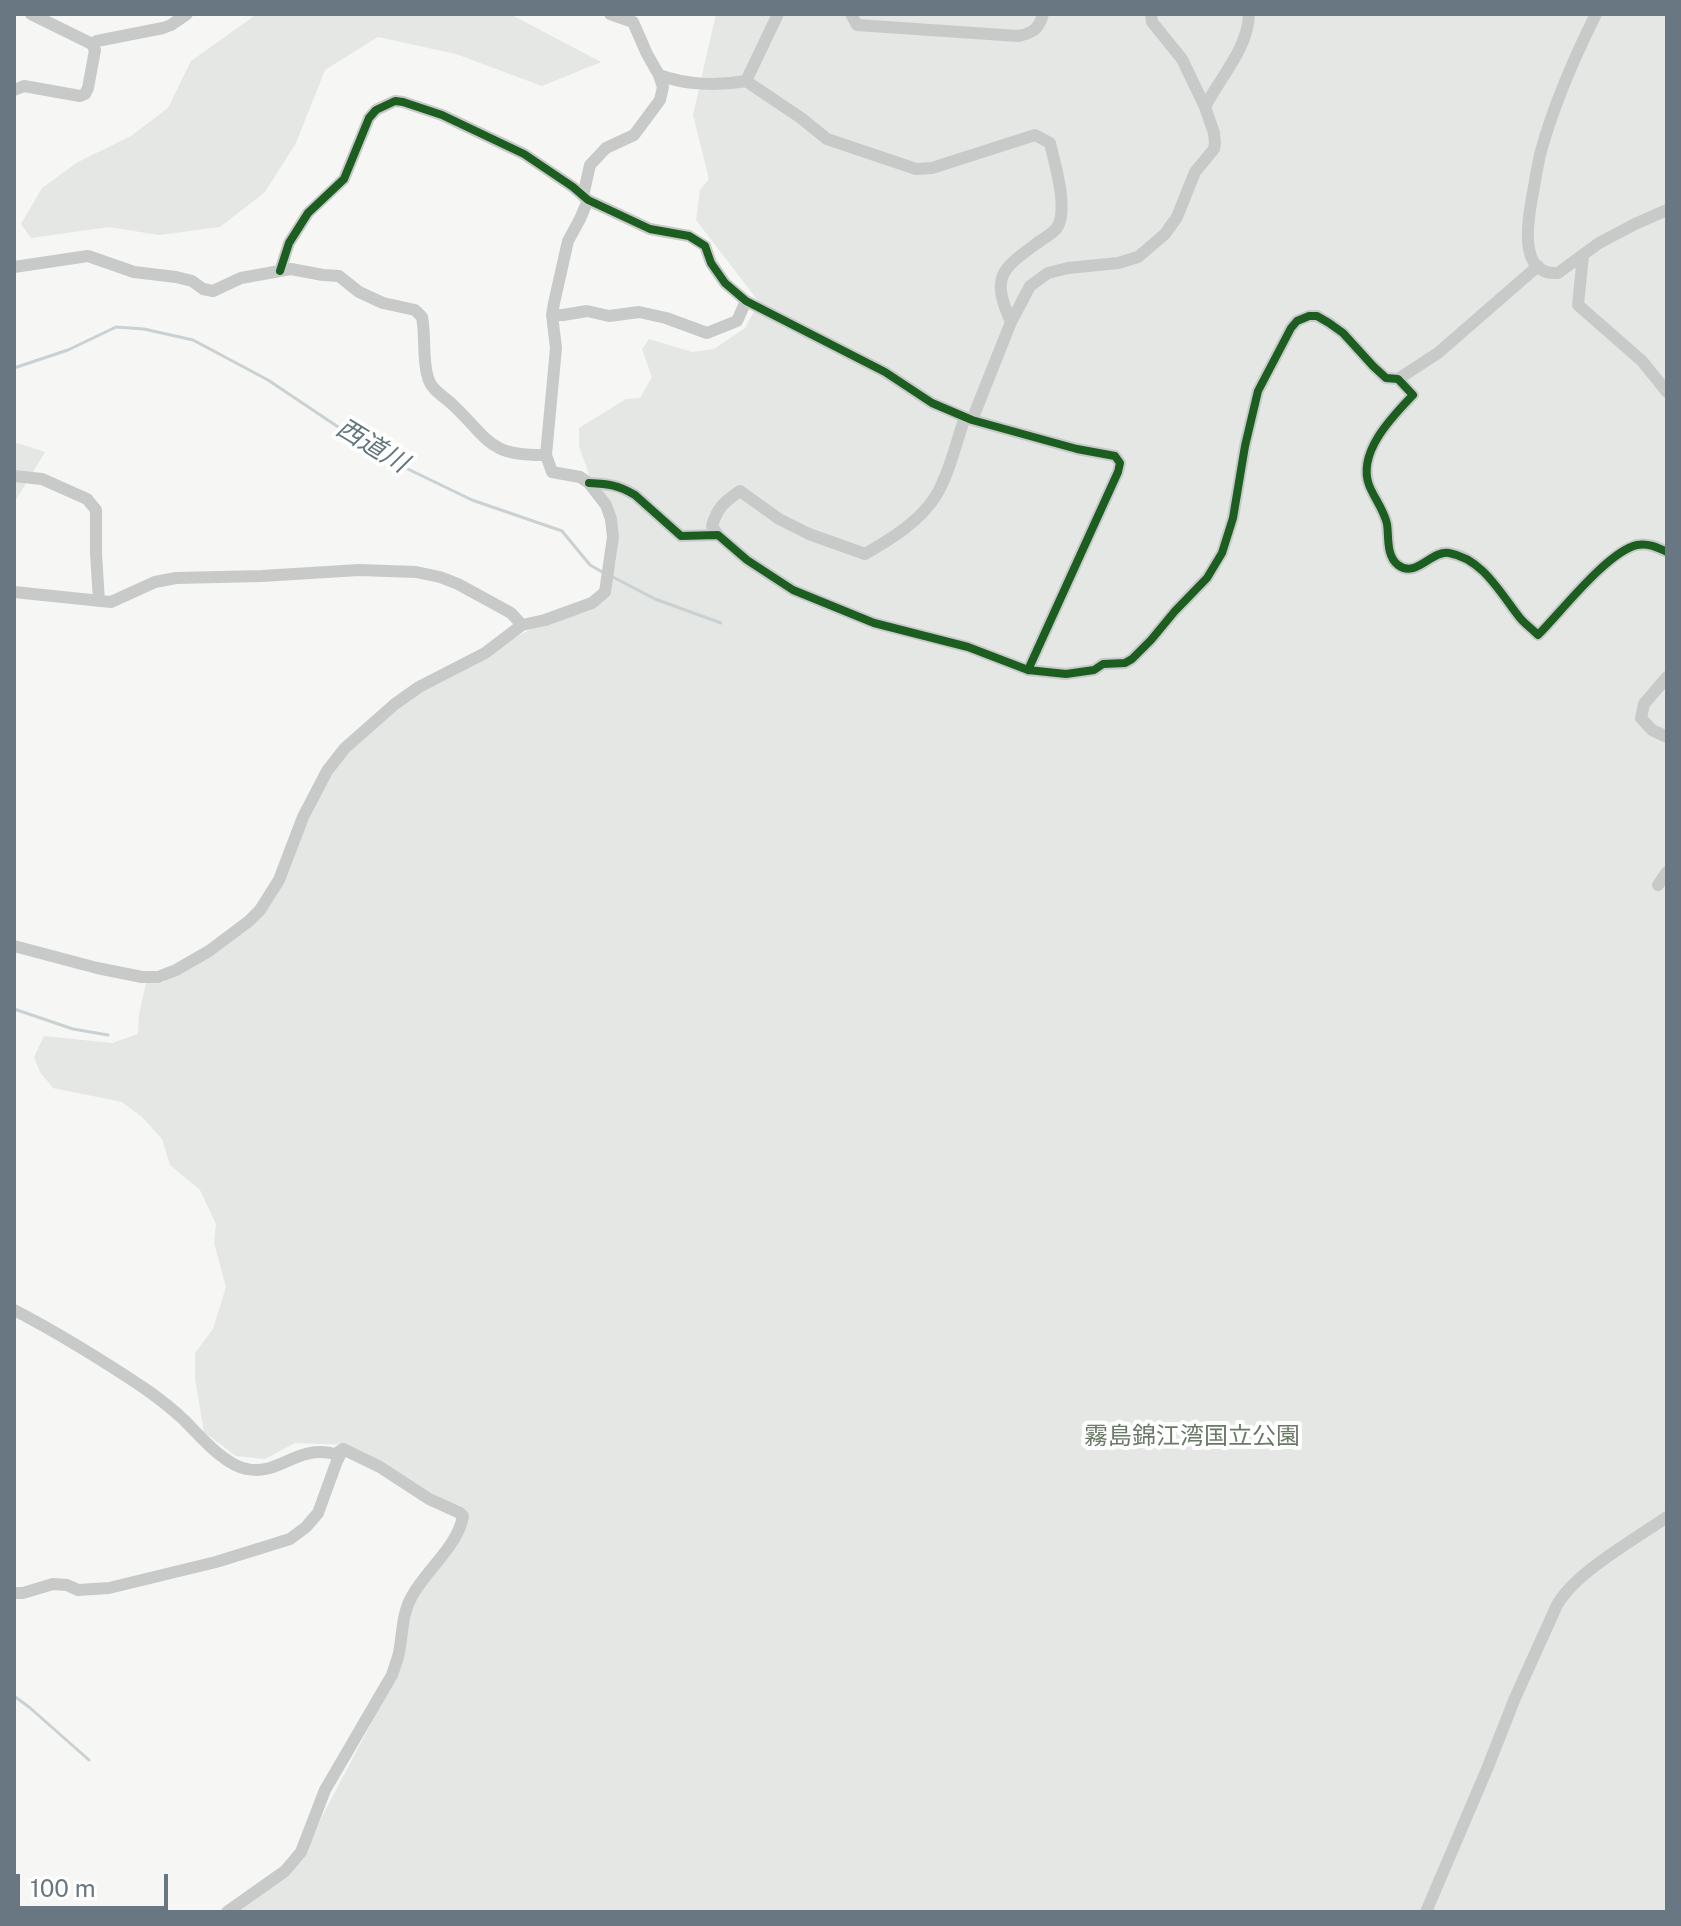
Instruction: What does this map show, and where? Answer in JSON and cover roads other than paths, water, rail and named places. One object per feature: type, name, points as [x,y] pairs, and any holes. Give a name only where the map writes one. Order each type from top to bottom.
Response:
[{"type":"street","points":[[14,90],[24,86],[80,96],[88,88],[95,50],[92,44],[31,14]]},
{"type":"street","points":[[92,44],[163,28],[187,14]]},
{"type":"street","points":[[14,946],[142,977],[158,977],[209,951],[260,910],[279,880],[303,817],[327,771],[345,748],[419,687],[485,653],[522,625],[592,603],[605,592],[613,537],[606,505],[589,483],[580,477],[552,472],[546,455],[556,348],[552,315],[568,241],[580,219],[590,165],[606,148],[634,135],[660,100],[663,87],[634,18],[610,14]]},
{"type":"street","points":[[746,81],[778,14]]},
{"type":"street","points":[[851,14],[857,25],[1018,36],[1038,27],[1043,14]]},
{"type":"street","points":[[1151,14],[1152,22],[1182,59],[1205,107],[1215,143],[1195,172],[1177,217],[1165,234],[1138,257],[1118,263],[1048,273],[1030,286],[1011,322],[936,494],[923,512],[890,539],[865,554],[809,534],[779,519],[740,491],[716,512],[712,526],[747,560],[793,590],[874,623],[968,647],[1028,670],[1066,674],[1094,670],[1103,664],[1125,663],[1151,640],[1207,578],[1222,553],[1233,518],[1258,391],[1297,321],[1317,316],[1343,333],[1386,378],[1398,379],[1438,353],[1538,266]]},
{"type":"street","points":[[1205,107],[1241,48],[1249,14]]},
{"type":"street","points":[[1596,14],[1541,150],[1529,217],[1528,246],[1538,266],[1549,273],[1558,273],[1611,237],[1667,210]]},
{"type":"street","points":[[659,75],[680,82],[731,84],[746,81],[827,139],[916,169],[932,168],[1035,135],[1042,137],[1050,143],[1058,179],[1060,223],[1003,274],[1001,301],[1011,322]]},
{"type":"street","points":[[280,271],[289,243],[308,213],[344,179],[369,118],[387,103],[403,102],[442,115],[524,154],[585,198],[650,229],[689,236],[705,246],[711,263],[725,283],[746,301],[885,372],[932,403],[968,419],[1077,449],[1111,454],[1120,463],[1114,482],[1028,670]]},
{"type":"street","points":[[1583,255],[1578,305],[1642,361],[1667,392]]},
{"type":"street","points":[[14,267],[88,256],[134,272],[192,281],[203,289],[213,291],[241,278],[291,269],[339,276],[359,292],[383,303],[415,310],[422,317],[429,383],[484,439],[500,450],[546,455]]},
{"type":"street","points":[[552,315],[587,311],[609,316],[639,312],[707,333],[737,321],[746,301]]},
{"type":"street","points":[[1398,379],[1413,395],[1381,429],[1367,469],[1368,482],[1384,516],[1390,552],[1400,566],[1415,568],[1445,552],[1467,560],[1486,574],[1538,635],[1589,579],[1626,549],[1650,544],[1667,552]]},
{"type":"street","points":[[14,476],[42,479],[87,499],[96,510],[99,601]]},
{"type":"street","points":[[589,483],[615,485],[627,490],[681,536],[718,535]]},
{"type":"street","points":[[14,592],[111,602],[155,582],[176,578],[359,570],[416,572],[458,584],[511,613],[522,625]]},
{"type":"street","points":[[1667,677],[1644,704],[1641,718],[1652,730],[1667,737]]},
{"type":"street","points":[[1658,885],[1667,872]]},
{"type":"street","points":[[14,1310],[71,1341],[154,1394],[219,1453],[243,1469],[265,1470],[311,1452],[335,1454],[343,1449]]},
{"type":"street","points":[[14,1593],[53,1584],[78,1590],[109,1588],[216,1562],[290,1539],[318,1513],[343,1449]]},
{"type":"street","points":[[227,1912],[285,1871],[301,1852],[325,1790],[392,1675],[407,1605],[463,1522],[460,1513],[429,1499],[380,1467],[343,1449]]},
{"type":"street","points":[[1426,1912],[1515,1698],[1564,1593],[1606,1558],[1667,1517]]},
{"type":"waterway","name":"西道川","points":[[14,368],[68,350],[116,327],[144,329],[193,340],[268,380],[383,457],[472,500],[562,531],[590,565],[604,573]]},
{"type":"waterway","name":"西道川","points":[[611,576],[655,599],[721,623]]},
{"type":"waterway","points":[[14,1009],[73,1029],[108,1035]]},
{"type":"waterway","points":[[14,1696],[89,1760]]},
{"type":"park label","name":"霧島錦江湾国立公園","points":[[1192,1437]]}]
